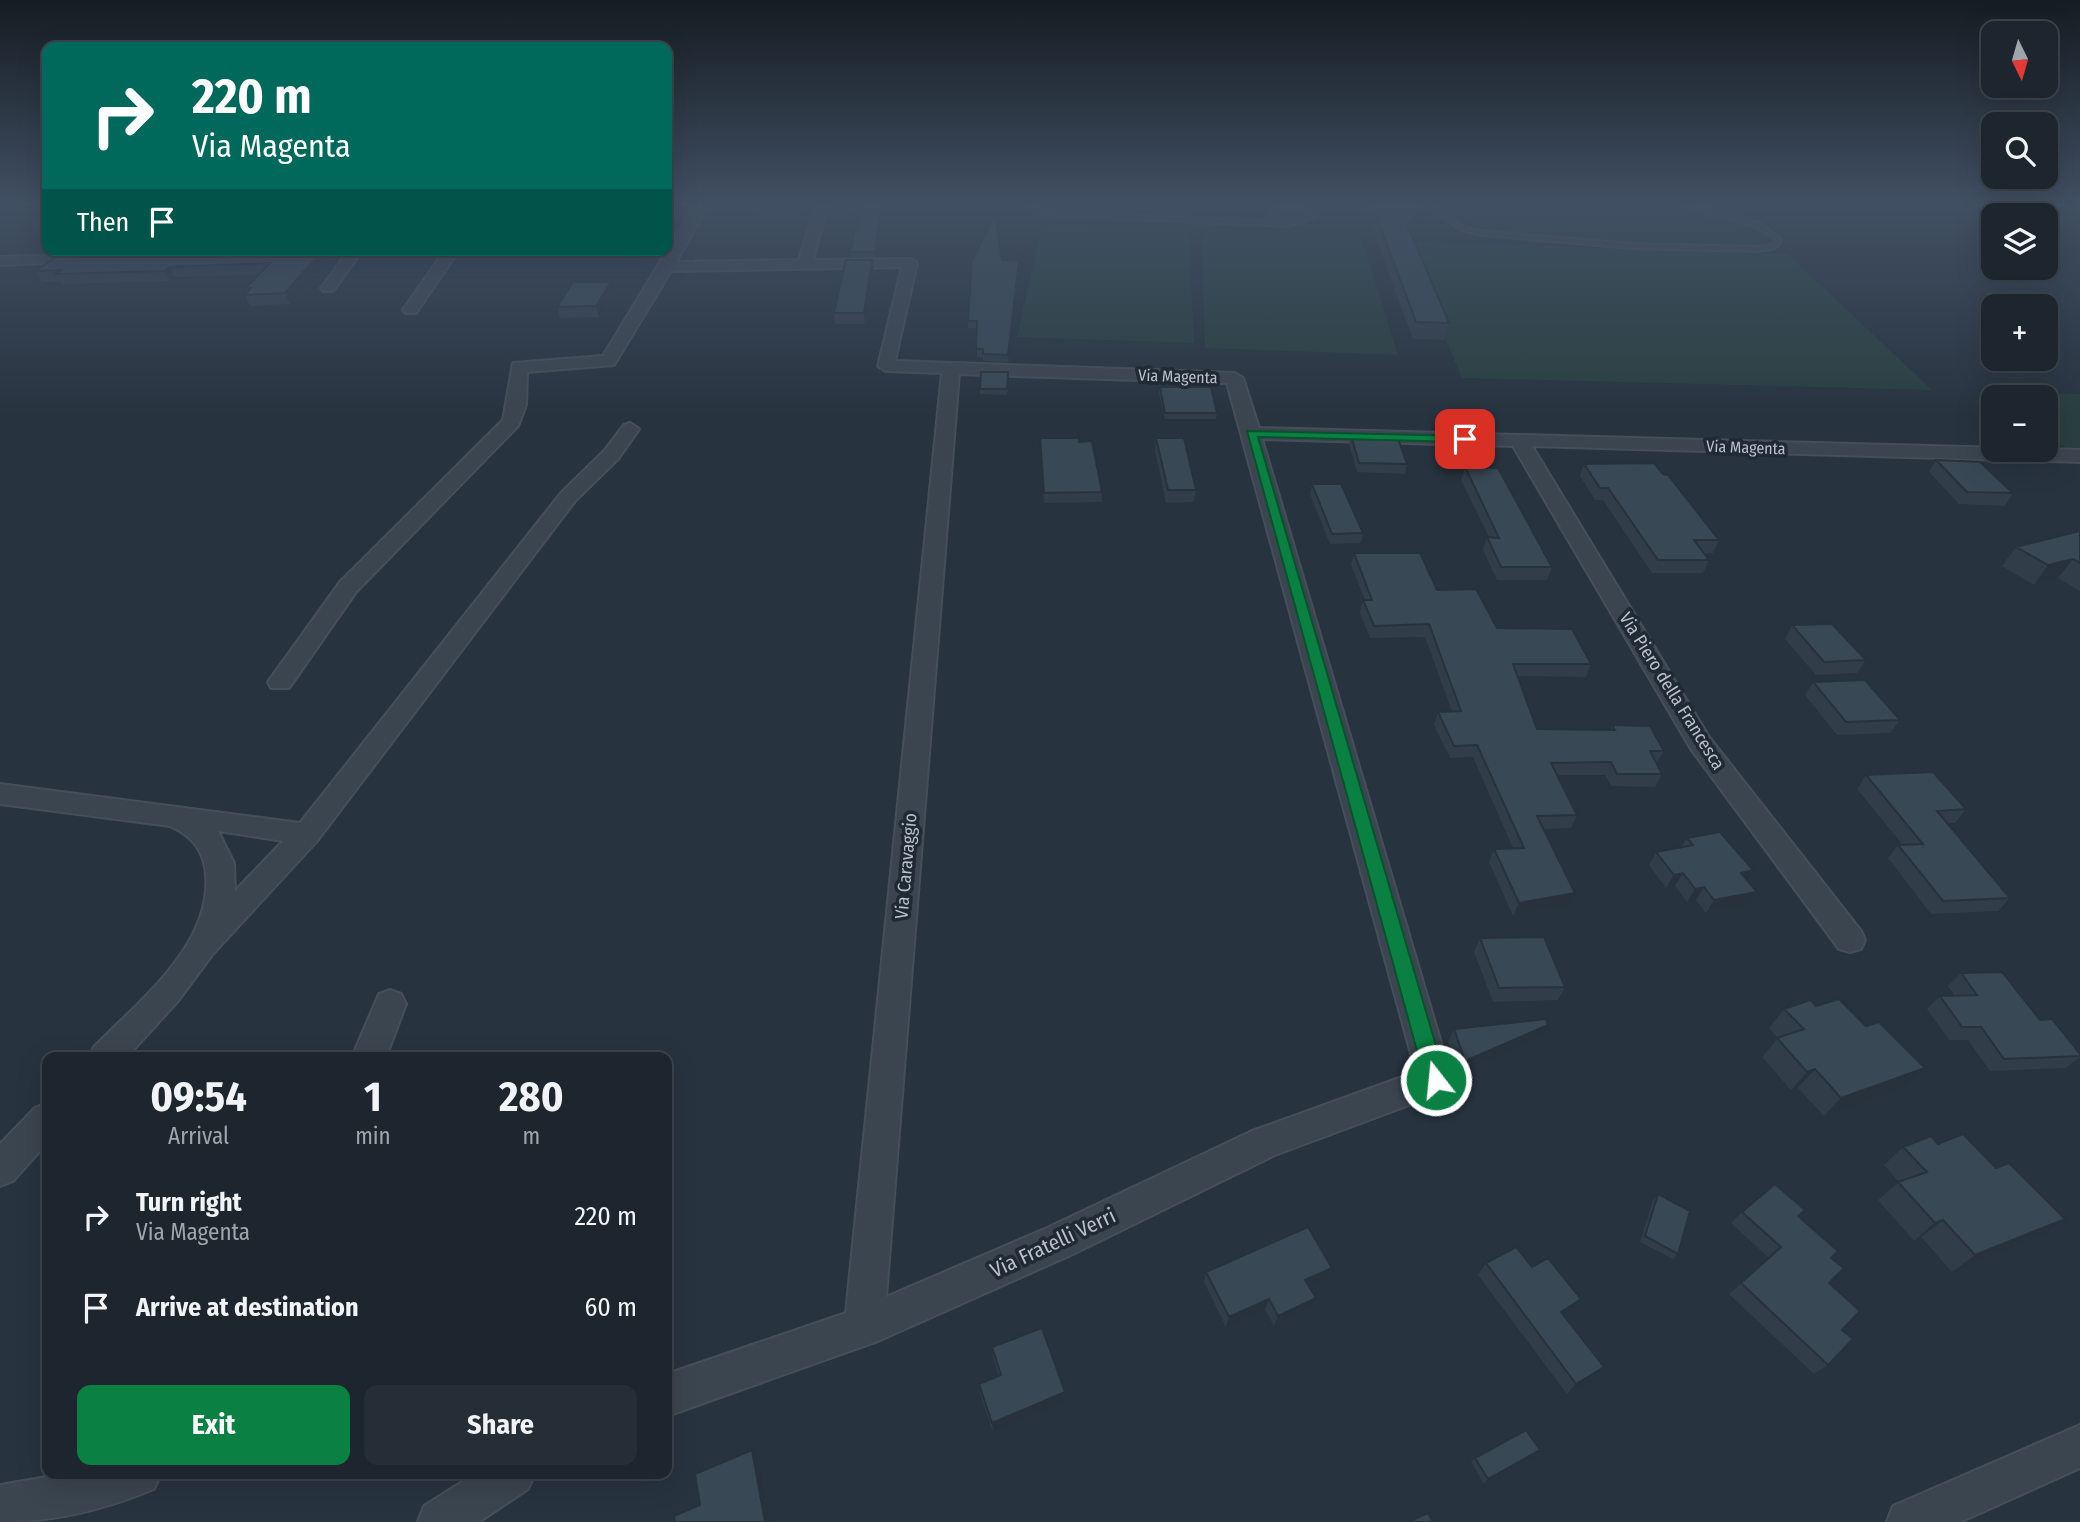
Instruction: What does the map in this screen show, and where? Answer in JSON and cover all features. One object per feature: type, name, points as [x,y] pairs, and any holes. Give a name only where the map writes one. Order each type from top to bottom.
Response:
[{"type":"street","points":[[328,288],[338,275]]},
{"type":"street","points":[[411,310],[435,275]]},
{"type":"street","points":[[280,682],[348,587],[512,422],[517,405],[519,367],[608,361],[661,275]]},
{"type":"street","name":"Via Magenta","points":[[907,275],[886,366],[1234,378],[1251,433],[2080,456]]},
{"type":"street","name":"Via Caravaggio","points":[[864,1326],[951,369]]},
{"type":"street","points":[[111,1052],[147,1014],[200,948],[307,834],[568,497],[611,455],[630,429]]},
{"type":"street","name":"Via Fratelli Verri","points":[[672,1393],[864,1326],[1060,1241],[1264,1143],[1436,1080],[1251,433]]},
{"type":"street","name":"Via Piero della Francesca","points":[[1519,441],[1700,743],[1850,940]]},
{"type":"street","points":[[0,794],[307,834]]},
{"type":"street","points":[[157,813],[190,823],[212,843],[221,860],[221,884],[215,916],[200,948]]},
{"type":"street","points":[[371,1052],[390,1004]]},
{"type":"street","points":[[0,1169],[42,1124]]},
{"type":"street","points":[[1909,1522],[2080,1446]]},
{"type":"street","points":[[0,1507],[88,1491],[124,1479]]},
{"type":"street","points":[[440,1522],[505,1479]]},
{"type":"green space","points":[[1031,275],[1191,275],[1194,343],[1017,337]]},
{"type":"green space","points":[[1203,275],[1373,275],[1398,355],[1205,348]]},
{"type":"green space","points":[[1418,275],[1810,275],[1932,390],[1462,378]]},
{"type":"green space","points":[[2058,393],[2080,394],[2080,449],[2066,449],[2058,442]]},
{"type":"building","points":[[258,275],[301,275],[285,293],[245,295],[251,288],[246,288]]},
{"type":"building","points":[[843,275],[870,275],[864,313],[834,313]]},
{"type":"building","points":[[971,275],[1017,275],[1008,355],[983,354],[983,349],[976,349],[977,321],[968,321]]},
{"type":"building","points":[[1398,275],[1429,275],[1449,323],[1416,322]]},
{"type":"building","points":[[573,282],[611,282],[596,306],[557,307]]},
{"type":"building","points":[[981,372],[1008,372],[1007,389],[980,389]]},
{"type":"building","points":[[1160,387],[1211,387],[1217,413],[1165,413]]},
{"type":"building","points":[[1351,435],[1397,436],[1407,464],[1359,463]]},
{"type":"building","points":[[1040,438],[1079,438],[1079,442],[1092,441],[1102,492],[1044,493]]},
{"type":"building","points":[[1156,438],[1184,438],[1196,490],[1168,490]]},
{"type":"building","points":[[1936,460],[1980,462],[2013,493],[1967,492]]},
{"type":"building","points":[[1654,463],[1663,474],[1668,475],[1719,540],[1694,540],[1709,560],[1658,560],[1608,488],[1600,488],[1584,464]]},
{"type":"building","points":[[1465,467],[1498,468],[1552,567],[1501,567],[1487,537],[1499,538]]},
{"type":"building","points":[[1312,484],[1341,484],[1363,533],[1332,534]]},
{"type":"building","points":[[2080,531],[2080,563],[2073,559],[2048,565],[2016,547]]},
{"type":"building","points":[[1354,553],[1420,553],[1437,590],[1476,589],[1497,628],[1572,629],[1591,664],[1513,664],[1537,729],[1615,730],[1612,725],[1650,726],[1664,751],[1650,751],[1662,774],[1617,774],[1611,762],[1551,763],[1577,815],[1537,816],[1575,893],[1519,903],[1494,849],[1524,848],[1477,745],[1454,746],[1438,712],[1461,711],[1429,624],[1374,626],[1363,600],[1372,600]]},
{"type":"building","points":[[1832,624],[1866,660],[1824,662],[1792,625]]},
{"type":"building","points":[[1865,680],[1900,720],[1846,722],[1813,682]]},
{"type":"building","points":[[1933,772],[1966,809],[1937,811],[2010,898],[1943,901],[1898,845],[1923,844],[1866,775]]},
{"type":"building","points":[[1720,832],[1753,870],[1741,873],[1757,892],[1714,900],[1704,887],[1695,889],[1683,873],[1674,875],[1656,852],[1693,845],[1687,838]]},
{"type":"building","points":[[1544,937],[1565,987],[1499,988],[1480,938]]},
{"type":"building","points":[[2002,972],[2040,1020],[2052,1019],[2080,1056],[2004,1059],[1981,1027],[1962,1027],[1940,996],[1977,995],[1961,973]]},
{"type":"building","points":[[1839,999],[1866,1026],[1879,1022],[1925,1068],[1841,1098],[1815,1069],[1807,1072],[1777,1038],[1804,1029],[1784,1009],[1810,1000],[1816,1006]]},
{"type":"building","points":[[1546,1019],[1548,1025],[1465,1061],[1454,1029]]},
{"type":"building","points":[[1963,1134],[1996,1168],[2009,1163],[2065,1219],[1975,1255],[1943,1220],[1935,1223],[1898,1182],[1927,1172],[1903,1147],[1931,1136],[1938,1144]]},
{"type":"building","points":[[1775,1184],[1805,1210],[1798,1216],[1838,1251],[1831,1258],[1844,1268],[1829,1283],[1860,1311],[1842,1330],[1853,1339],[1828,1365],[1741,1283],[1781,1247],[1742,1212]]},
{"type":"building","points":[[1658,1194],[1690,1211],[1678,1254],[1645,1236]]},
{"type":"building","points":[[1308,1227],[1332,1268],[1305,1280],[1316,1298],[1278,1316],[1269,1299],[1229,1317],[1206,1272]]},
{"type":"building","points":[[1516,1247],[1532,1267],[1548,1258],[1581,1299],[1561,1312],[1604,1367],[1576,1384],[1486,1263]]},
{"type":"building","points":[[1042,1328],[1065,1392],[992,1423],[979,1384],[1001,1375],[992,1347]]},
{"type":"building","points":[[1526,1430],[1540,1450],[1488,1479],[1475,1458]]},
{"type":"building","points":[[752,1450],[765,1522],[675,1522],[674,1516],[700,1505],[695,1474]]},
{"type":"building","points":[[1428,1513],[1433,1522],[1408,1522]]},
{"type":"route","points":[[1436,1080],[1251,433],[1465,439]]}]
